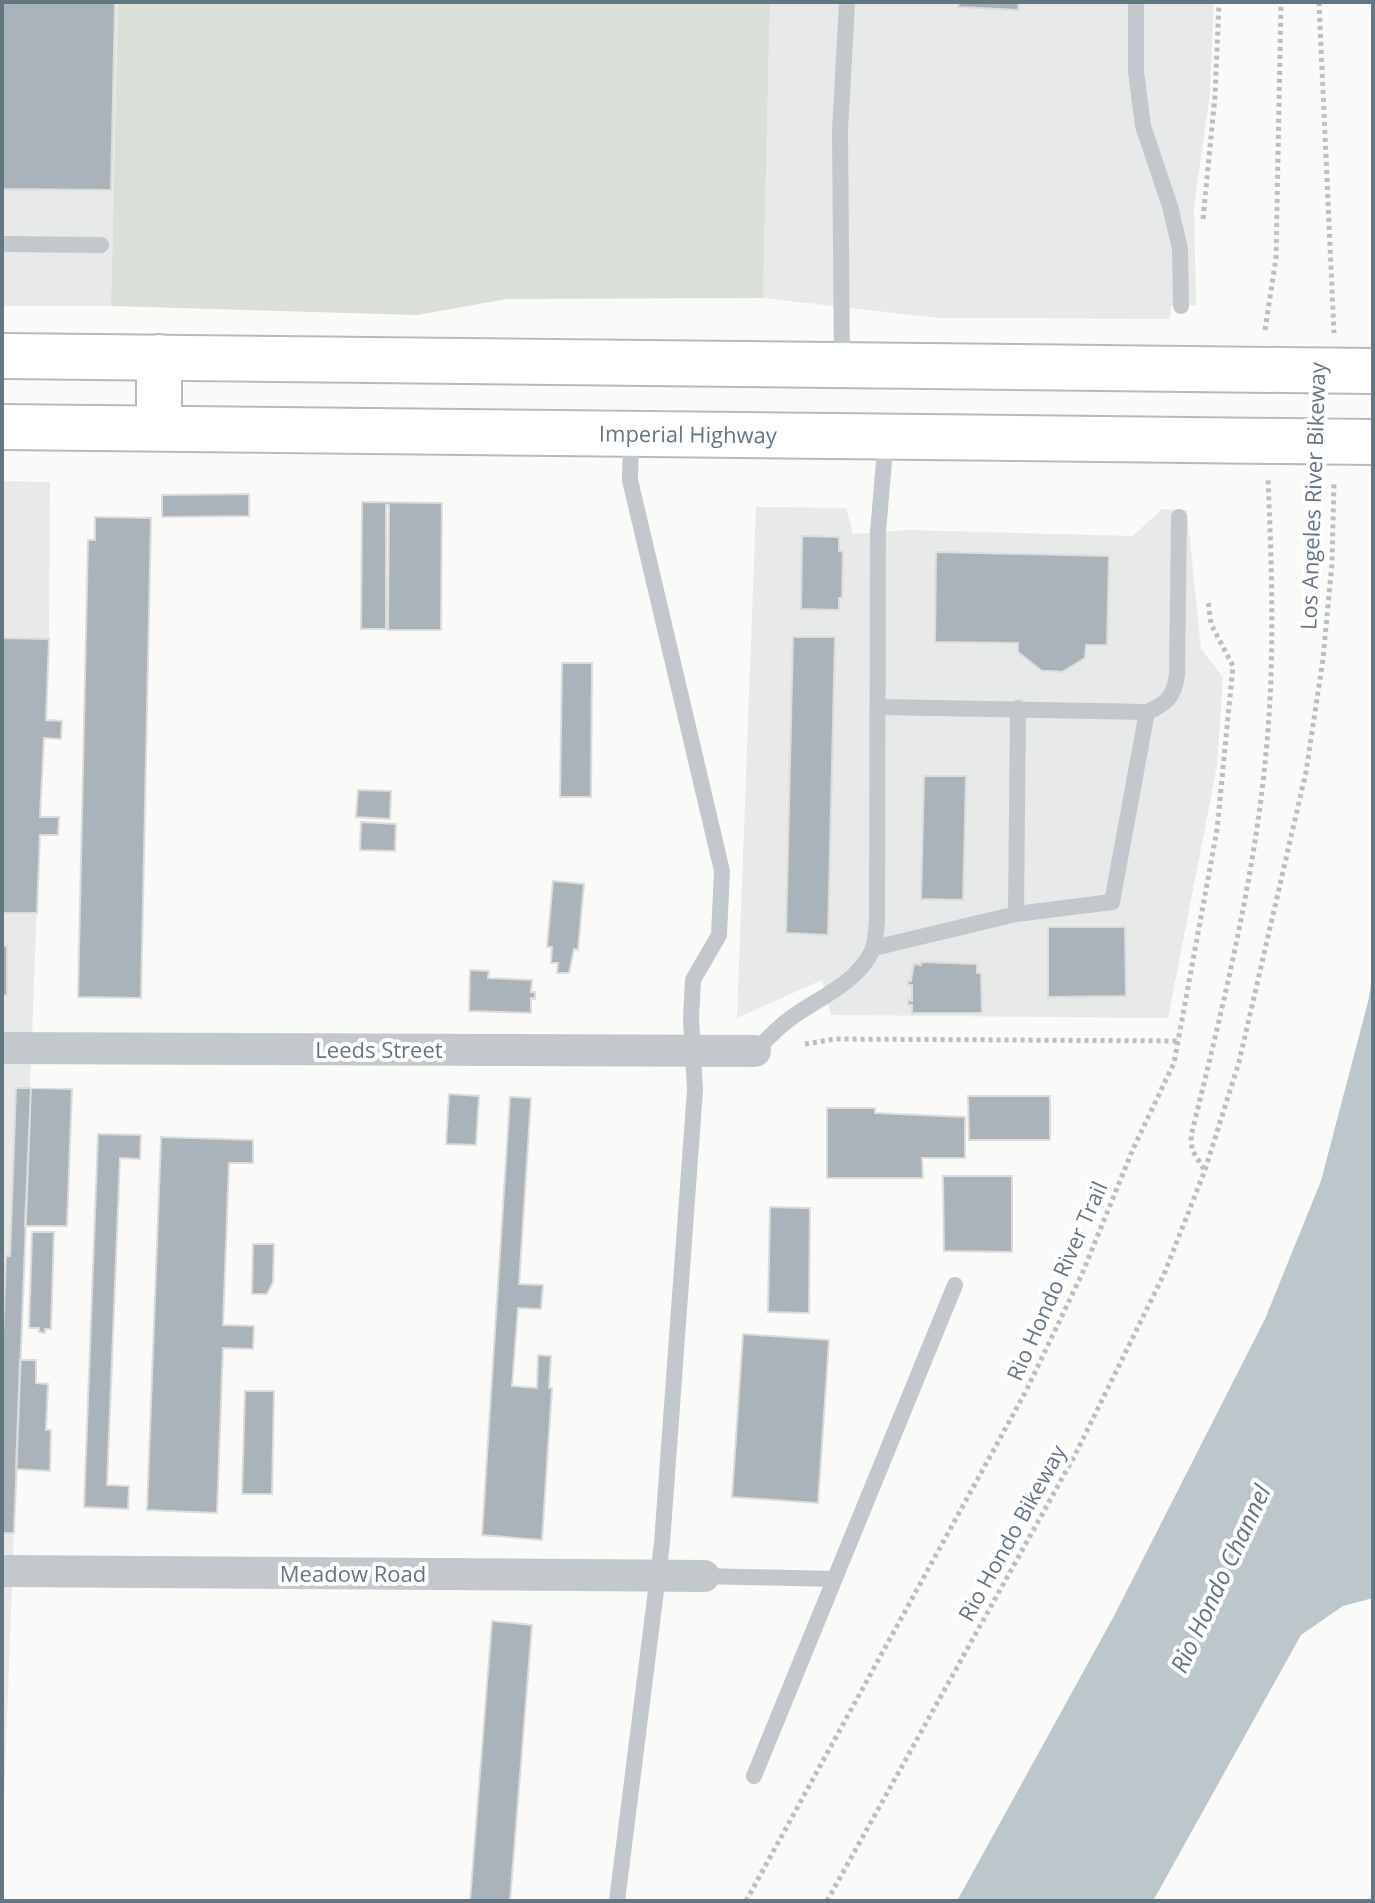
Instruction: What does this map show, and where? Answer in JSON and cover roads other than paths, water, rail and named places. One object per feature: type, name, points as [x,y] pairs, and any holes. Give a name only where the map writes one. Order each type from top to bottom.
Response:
[{"type":"main road","points":[[2,356],[1373,371]]},
{"type":"main road","points":[[159,357],[159,428]]},
{"type":"main road","name":"Imperial Highway","points":[[2,427],[1373,442]]},
{"type":"street","name":"Leeds Street","points":[[2,1048],[755,1051]]},
{"type":"street","name":"Meadow Road","points":[[2,1571],[704,1576]]},
{"type":"lane","points":[[842,366],[840,131],[847,2]]},
{"type":"lane","points":[[1136,2],[1136,72],[1143,126],[1170,206],[1180,249],[1181,306]]},
{"type":"lane","points":[[2,244],[101,245]]},
{"type":"lane","points":[[617,1901],[658,1576],[695,1090],[693,980],[719,935],[722,871],[630,480],[631,434]]},
{"type":"lane","points":[[755,1051],[784,1023],[826,993],[840,987],[860,970],[874,948],[877,920],[878,532],[886,437]]},
{"type":"lane","points":[[879,707],[1147,712],[1164,705],[1175,692],[1179,517]]},
{"type":"lane","points":[[1016,914],[1018,708]]},
{"type":"lane","points":[[874,948],[1016,914],[1112,902],[1147,712]]},
{"type":"lane","points":[[754,1776],[955,1285]]},
{"type":"lane","points":[[704,1576],[834,1579]]},
{"type":"water","name":"Rio Hondo Channel","points":[[1373,968],[1373,1598],[1343,1606],[1301,1635],[1153,1901],[957,1901],[1114,1616],[1265,1319],[1321,1181],[1369,998]]}]
